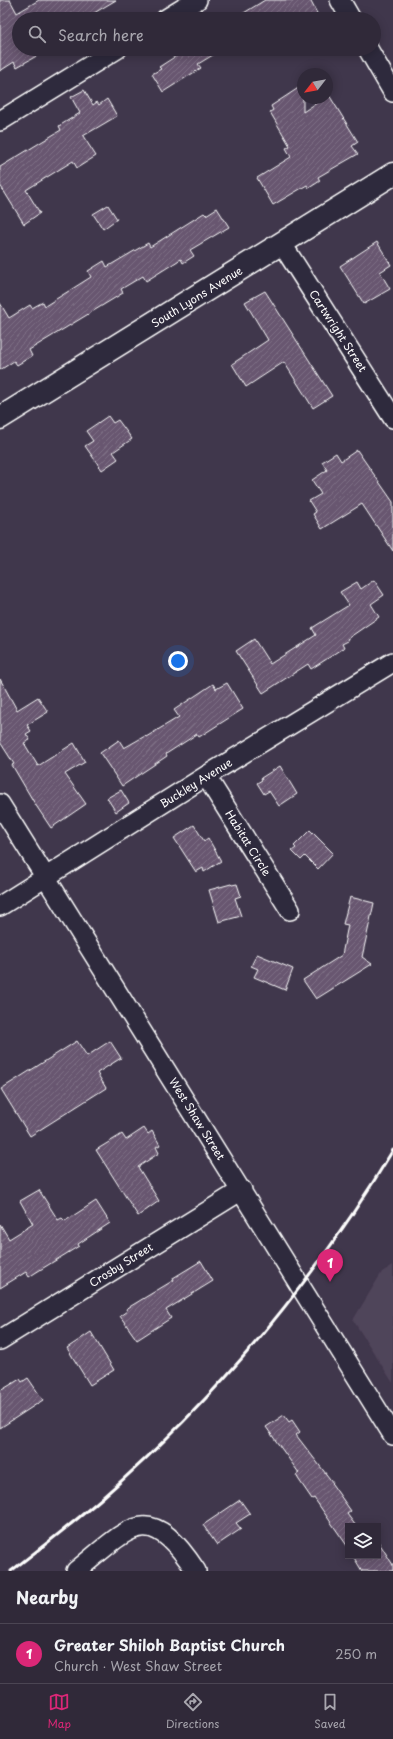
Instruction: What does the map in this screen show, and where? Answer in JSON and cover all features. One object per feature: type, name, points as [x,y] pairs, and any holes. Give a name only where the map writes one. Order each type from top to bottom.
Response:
[{"type":"street","points":[[177,12],[197,0]]},
{"type":"street","points":[[340,0],[347,12]]},
{"type":"street","points":[[0,122],[106,56]]},
{"type":"street","points":[[372,56],[393,92]]},
{"type":"street","name":"South Lyons Avenue","points":[[0,418],[393,174]]},
{"type":"street","name":"Cartwright Street","points":[[282,244],[393,418]]},
{"type":"street","name":"Buckley Avenue","points":[[0,906],[206,776],[393,662]]},
{"type":"street","name":"Habitat Circle","points":[[206,776],[290,910]]},
{"type":"street","name":"West Shaw Street","points":[[0,804],[44,877],[242,1190],[393,1435]]},
{"type":"street","name":"Crosby Street","points":[[0,1340],[242,1190]]},
{"type":"street","points":[[76,1571],[129,1530],[137,1527],[148,1526],[158,1529],[175,1542],[196,1571]]},
{"type":"shaded area","points":[[393,1265],[393,1383],[353,1320],[382,1272]]},
{"type":"building","points":[[0,0],[10,0],[16,12],[12,12],[12,56],[37,56],[17,67],[14,62],[0,71]]},
{"type":"building","points":[[39,0],[116,0],[96,12],[19,12]]},
{"type":"building","points":[[265,0],[310,0],[316,12],[245,12]]},
{"type":"building","points":[[176,56],[211,56],[198,64],[201,68],[163,92],[152,74],[161,69],[159,67]]},
{"type":"building","points":[[297,89],[297,104],[303,104],[303,112],[315,104],[333,104],[333,101],[358,142],[352,146],[358,154],[318,177],[320,181],[309,188],[307,185],[273,205],[257,178],[291,157],[286,148],[290,146],[270,112],[273,110],[271,106]]},
{"type":"building","points":[[84,90],[93,105],[97,102],[99,105],[107,99],[117,116],[83,136],[96,156],[77,168],[73,161],[26,190],[40,213],[24,224],[0,185],[0,167],[61,130],[59,126],[80,113],[71,97]]},
{"type":"building","points":[[108,205],[117,219],[103,229],[93,214]]},
{"type":"building","points":[[217,208],[229,227],[190,250],[194,256],[183,263],[181,259],[146,281],[143,276],[121,289],[123,293],[29,350],[32,356],[17,365],[14,361],[0,370],[0,303],[9,318],[30,305],[32,308],[43,302],[45,306],[91,277],[88,271],[104,261],[107,267],[148,243],[150,247],[204,213],[206,215]]},
{"type":"building","points":[[377,242],[391,265],[380,272],[390,289],[364,304],[340,266]]},
{"type":"building","points":[[265,291],[332,396],[313,408],[284,362],[246,387],[232,364],[268,340],[245,302]]},
{"type":"building","points":[[108,416],[113,423],[118,420],[132,439],[113,452],[118,459],[102,470],[85,446],[93,441],[86,431]]},
{"type":"building","points":[[357,450],[393,502],[393,551],[362,504],[322,529],[313,514],[316,512],[309,501],[321,494],[312,480],[327,470],[322,462],[336,453],[341,461]]},
{"type":"building","points":[[374,580],[384,595],[371,604],[379,617],[347,639],[348,641],[342,644],[344,648],[311,669],[308,664],[263,693],[236,651],[254,639],[270,664],[316,635],[312,628],[349,605],[340,592],[357,582],[361,589]]},
{"type":"building","points":[[0,679],[17,710],[38,697],[48,712],[27,725],[31,731],[26,734],[30,740],[24,743],[38,766],[74,743],[85,762],[65,774],[86,804],[51,828],[35,804],[12,765],[14,764],[0,742]]},
{"type":"building","points":[[227,683],[243,709],[199,737],[197,734],[166,754],[167,756],[122,786],[100,753],[119,740],[124,748],[145,736],[146,737],[179,717],[174,710],[213,684],[216,689]]},
{"type":"building","points":[[280,766],[297,794],[279,806],[269,791],[264,794],[257,783],[262,780],[261,778]]},
{"type":"building","points":[[121,790],[129,803],[116,812],[107,798]]},
{"type":"building","points":[[194,825],[204,841],[208,838],[221,861],[204,872],[203,868],[196,872],[174,838]]},
{"type":"building","points":[[310,830],[333,853],[318,869],[305,856],[301,860],[292,851],[296,848],[294,846]]},
{"type":"building","points":[[231,884],[237,884],[241,896],[235,898],[241,916],[219,922],[209,890]]},
{"type":"building","points":[[350,897],[374,903],[362,957],[372,964],[316,999],[303,980],[342,955],[348,925],[343,924]]},
{"type":"building","points":[[257,954],[293,969],[285,990],[254,977],[258,969],[251,966]]},
{"type":"building","points":[[77,1041],[87,1056],[110,1041],[121,1058],[97,1073],[106,1088],[30,1136],[1,1089]]},
{"type":"building","points":[[144,1128],[148,1134],[152,1131],[160,1145],[156,1147],[159,1153],[138,1167],[159,1201],[138,1216],[96,1150],[122,1134],[126,1140]]},
{"type":"building","points":[[39,1190],[58,1220],[62,1218],[65,1221],[96,1201],[110,1223],[78,1244],[79,1246],[29,1277],[26,1272],[0,1288],[0,1224],[9,1239],[33,1224],[20,1201]]},
{"type":"building","points":[[201,1261],[213,1281],[166,1310],[171,1318],[137,1340],[120,1316],[127,1311],[126,1309],[174,1280],[173,1278]]},
{"type":"building","points":[[91,1332],[114,1370],[90,1385],[67,1348]]},
{"type":"building","points":[[28,1378],[43,1400],[0,1428],[0,1391],[20,1379],[22,1382]]},
{"type":"building","points":[[284,1415],[289,1422],[292,1420],[300,1432],[296,1435],[333,1483],[332,1484],[351,1511],[347,1514],[354,1523],[345,1523],[345,1543],[314,1498],[312,1499],[299,1480],[296,1475],[299,1473],[266,1427]]},
{"type":"building","points":[[240,1500],[250,1514],[236,1523],[241,1529],[217,1545],[203,1525]]},
{"type":"building","points":[[381,1546],[393,1565],[393,1571],[362,1571],[355,1559],[381,1559]]},
{"type":"railway","points":[[11,1571],[101,1499],[143,1461],[184,1421],[223,1379],[261,1336],[297,1291],[331,1245],[393,1150]]},
{"type":"place","name":"Greater Shiloh Baptist Church","points":[[330,1282]]}]
